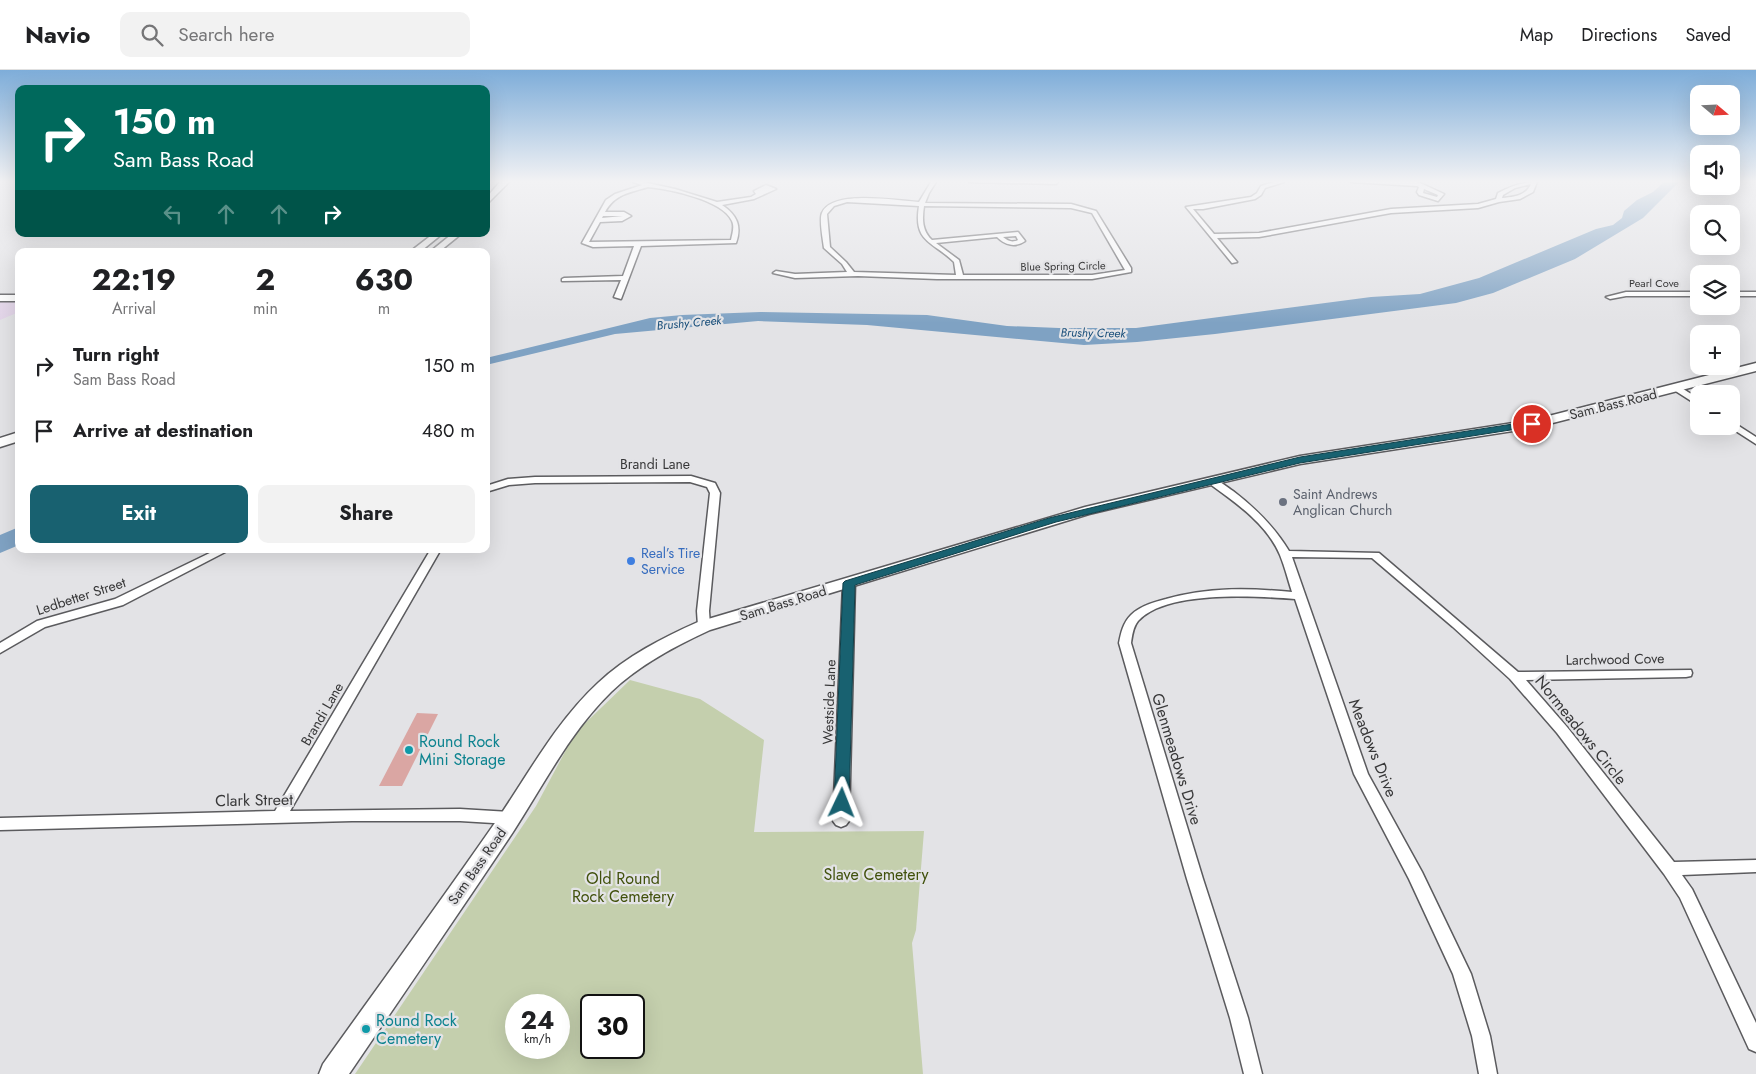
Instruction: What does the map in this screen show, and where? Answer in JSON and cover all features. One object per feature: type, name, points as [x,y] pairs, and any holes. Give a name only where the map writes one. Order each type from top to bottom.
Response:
[{"type":"main road","points":[[419,248],[434,237]]},
{"type":"main road","points":[[432,248],[445,237]]},
{"type":"main road","points":[[438,248],[453,237]]},
{"type":"main road","points":[[0,292],[15,292]]},
{"type":"main road","points":[[0,298],[15,298]]},
{"type":"main road","name":"Sam Bass Road","points":[[333,1074],[510,818],[569,727],[605,687],[648,654],[704,626],[1052,520],[1308,458],[1532,424],[1754,369]]},
{"type":"main road","points":[[0,431],[15,426]]},
{"type":"main road","points":[[0,443],[15,437]]},
{"type":"street","points":[[592,229],[585,243],[593,245],[734,242],[736,229]]},
{"type":"street","name":"Blue Spring Circle","points":[[825,229],[826,245],[830,252],[846,265],[852,274],[960,277],[1092,277],[1128,272],[1128,268],[1104,229]]},
{"type":"street","points":[[922,229],[930,242],[957,261],[960,277]]},
{"type":"street","points":[[1207,229],[1234,262]]},
{"type":"street","points":[[1213,236],[1259,235],[1293,229]]},
{"type":"street","points":[[930,242],[998,235]]},
{"type":"street","points":[[618,297],[638,245]]},
{"type":"street","points":[[776,274],[795,276],[852,274]]},
{"type":"street","points":[[564,280],[625,278]]},
{"type":"street","name":"Pearl Cove","points":[[1610,297],[1626,294],[1690,294]]},
{"type":"street","points":[[1740,294],[1756,294]]},
{"type":"street","points":[[1676,388],[1690,397]]},
{"type":"street","points":[[1740,430],[1756,442]]},
{"type":"street","name":"Brandi Lane","points":[[490,488],[508,482],[535,480],[691,479],[711,485],[715,493],[703,611],[704,626]]},
{"type":"street","name":"Meadows Drive","points":[[1213,482],[1256,514],[1276,536],[1285,554],[1361,774],[1416,877],[1462,974],[1481,1036],[1488,1074]]},
{"type":"street","name":"Ledbetter Street","points":[[0,649],[41,624],[119,602],[218,553]]},
{"type":"street","name":"Brandi Lane","points":[[279,817],[434,553]]},
{"type":"street","name":"Normeadows Circle","points":[[1285,554],[1375,555],[1458,624],[1515,676],[1556,723],[1670,869],[1690,903],[1756,1043]]},
{"type":"street","name":"Westside Lane","points":[[841,821],[849,583]]},
{"type":"street","name":"Glenmeadows Drive","points":[[1252,1074],[1239,1018],[1147,722],[1125,638],[1130,623],[1143,611],[1182,598],[1217,592],[1244,591],[1299,596]]},
{"type":"street","name":"Larchwood Cove","points":[[1515,676],[1686,673]]},
{"type":"street","name":"Clark Street","points":[[0,824],[279,817],[460,815],[510,818]]},
{"type":"street","points":[[1670,869],[1756,866]]},
{"type":"shaded area","points":[[0,300],[15,301],[15,314],[0,320]]},
{"type":"green space","name":"Old Round Rock Cemetery","points":[[630,680],[700,699],[764,740],[754,832],[924,831],[916,930],[912,943],[923,1074],[355,1074],[536,806],[575,733]]},
{"type":"water","name":"Brushy Creek","points":[[1596,229],[1625,229],[1575,259],[1493,293],[1456,303],[1215,334],[1084,345],[867,325],[758,321],[615,334],[490,364],[490,357],[650,318],[682,315],[760,312],[927,315],[1007,326],[1136,328],[1371,297],[1420,294],[1479,278]]},
{"type":"water","points":[[15,529],[15,547],[0,553],[0,535]]},
{"type":"building","name":"Round Rock Mini Storage","points":[[417,713],[438,714],[402,786],[379,786]]},
{"type":"place","name":"Saint Andrews Anglican Church","points":[[1283,502]]},
{"type":"place","name":"Real’s Tire Service","points":[[631,561]]},
{"type":"place","name":"Round Rock Mini Storage","points":[[409,750]]},
{"type":"place","name":"Round Rock Cemetery","points":[[366,1029]]},
{"type":"route","points":[[842,803],[849,583],[1052,520],[1300,460],[1532,424]]},
{"type":"park label","name":"Slave Cemetery","points":[[876,874]]}]
